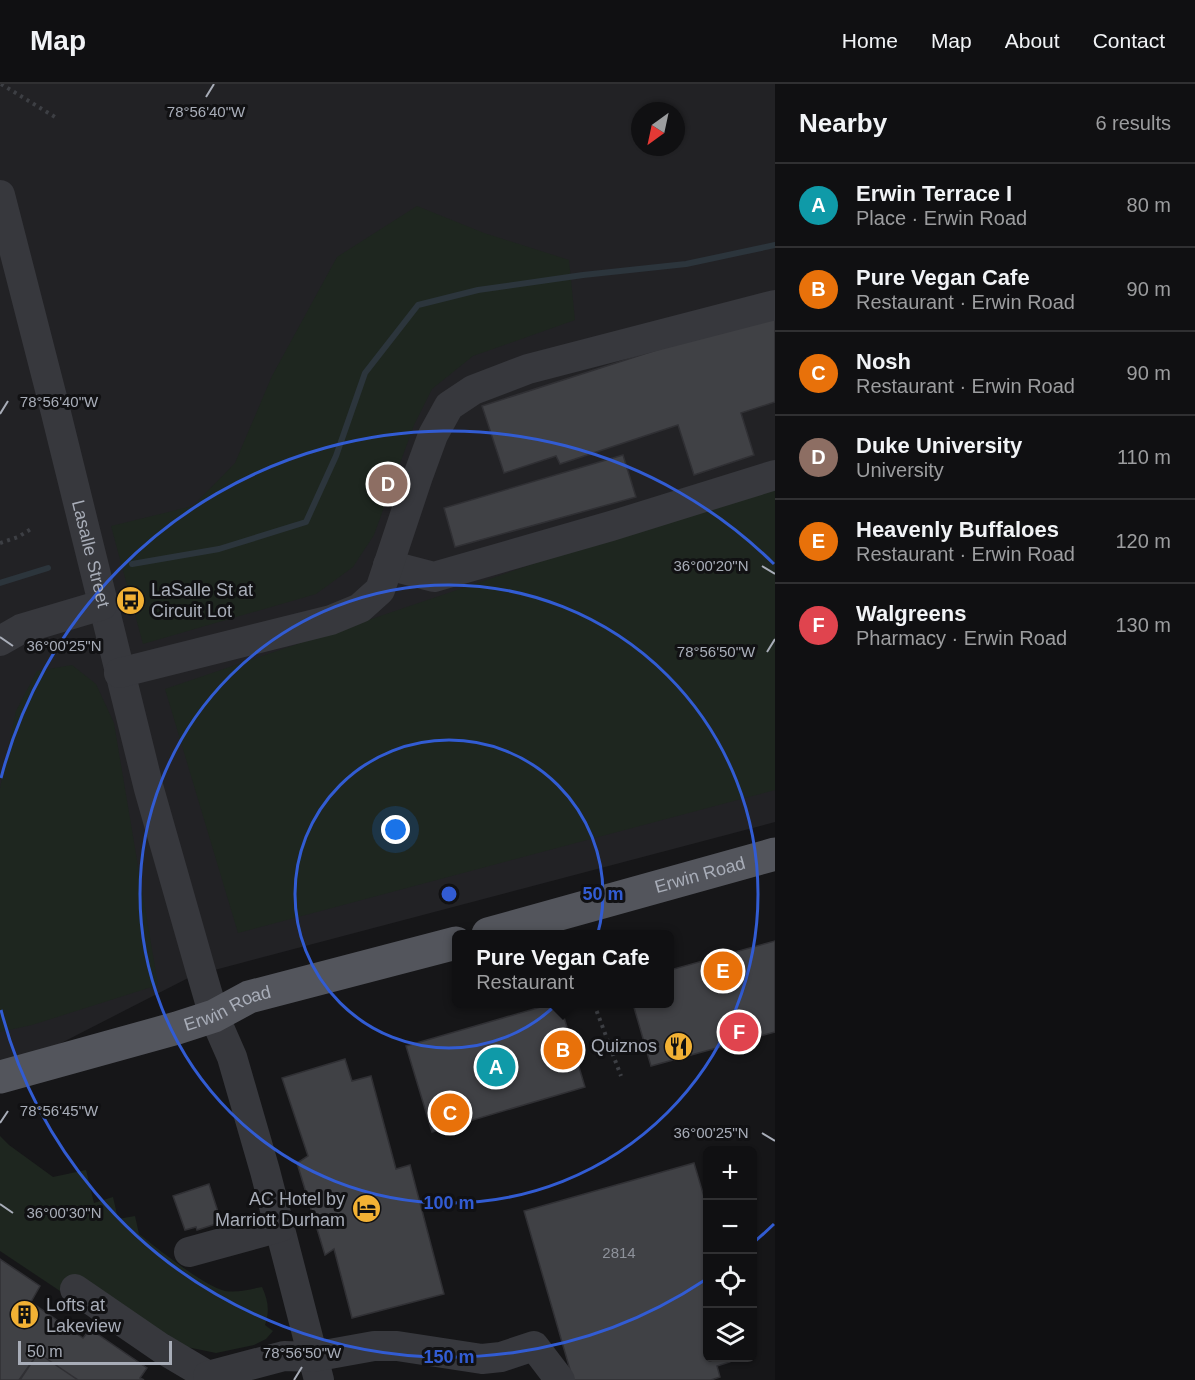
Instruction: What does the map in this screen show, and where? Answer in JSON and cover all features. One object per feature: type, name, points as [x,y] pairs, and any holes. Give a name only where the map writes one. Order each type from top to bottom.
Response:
[{"type":"main road","name":"Erwin Road","points":[[502,930],[775,854]]},
{"type":"main road","name":"Erwin Road","points":[[0,1077],[154,1035],[214,1016],[249,997],[452,944]]},
{"type":"street","name":"Lasalle Street","points":[[0,195],[148,789],[214,1016],[232,1058],[316,1368]]},
{"type":"street","points":[[119,673],[331,620],[360,608],[380,590],[433,435],[449,406],[473,390],[528,369],[775,305]]},
{"type":"street","points":[[388,565],[434,577],[775,475]]},
{"type":"street","points":[[0,641],[21,628],[102,605]]},
{"type":"street","points":[[189,1252],[279,1227]]},
{"type":"street","points":[[75,1289],[208,1378],[284,1356],[316,1368],[374,1346],[397,1346],[482,1359],[501,1357],[534,1346],[560,1380]]},
{"type":"path","points":[[1,84],[55,117]]},
{"type":"path","points":[[0,543],[31,530]]},
{"type":"path","points":[[596,1008],[621,1076]]},
{"type":"shaded area","points":[[0,84],[775,84],[775,822],[192,976],[30,1059],[0,1068]]},
{"type":"shaded area","points":[[417,206],[484,233],[569,260],[575,320],[473,356],[432,389],[414,425],[374,535],[353,567],[316,594],[143,644],[111,526],[193,506],[235,463],[272,376],[337,257]]},
{"type":"shaded area","points":[[775,482],[775,790],[238,933],[165,689]]},
{"type":"shaded area","points":[[72,665],[96,684],[114,723],[158,985],[32,1025],[0,1032],[0,788],[16,711],[37,671]]},
{"type":"shaded area","points":[[0,1136],[53,1177],[86,1170],[94,1203],[113,1197],[118,1219],[135,1216],[139,1234],[205,1282],[225,1291],[262,1287],[268,1306],[265,1325],[273,1331],[266,1339],[254,1345],[216,1353],[177,1345],[71,1276],[60,1291],[0,1251]]},
{"type":"building","points":[[775,312],[775,402],[741,413],[754,455],[694,475],[678,425],[560,464],[556,456],[504,473],[482,406]]},
{"type":"building","points":[[623,455],[636,497],[455,547],[444,508]]},
{"type":"building","points":[[775,941],[775,1032],[651,1066],[634,1008],[674,1008],[674,969]]},
{"type":"building","points":[[537,1008],[561,1008],[585,1087],[432,1132],[406,1046]]},
{"type":"building","name":"AC Hotel by Marriott Durham","points":[[345,1059],[352,1081],[371,1076],[396,1169],[410,1165],[444,1294],[352,1318],[334,1249],[325,1255],[297,1163],[308,1156],[282,1078]]},
{"type":"building","points":[[694,1163],[703,1193],[703,1362],[730,1362],[717,1366],[720,1377],[711,1380],[573,1380],[524,1211]]},
{"type":"building","points":[[209,1184],[220,1218],[215,1219],[216,1224],[197,1230],[196,1227],[185,1230],[173,1196]]},
{"type":"building","name":"Lofts at Lakeview","points":[[0,1259],[40,1286],[31,1302],[83,1338],[90,1329],[147,1368],[140,1378],[144,1380],[78,1380],[38,1353],[20,1380],[0,1380]]},
{"type":"building","points":[[38,1353],[78,1380],[19,1380]]},
{"type":"waterway","points":[[132,564],[219,549],[306,522],[336,456],[365,373],[418,305],[478,290],[583,275],[686,264],[775,245]]},
{"type":"waterway","points":[[0,583],[48,568]]},
{"type":"place","name":"Duke University","points":[[388,484]]},
{"type":"place","name":"LaSalle St at Circuit Lot","points":[[130,600]]},
{"type":"place","name":"Heavenly Buffaloes","points":[[723,971]]},
{"type":"place","name":"Walgreens","points":[[739,1032]]},
{"type":"place","name":"Quiznos","points":[[678,1046]]},
{"type":"place","name":"Pure Vegan Cafe","points":[[563,1050]]},
{"type":"place","name":"Erwin Terrace I","points":[[496,1067]]},
{"type":"place","name":"Nosh","points":[[450,1113]]},
{"type":"place","name":"AC Hotel by Marriott Durham","points":[[366,1209]]},
{"type":"place","name":"Lofts at Lakeview","points":[[25,1315]]}]
